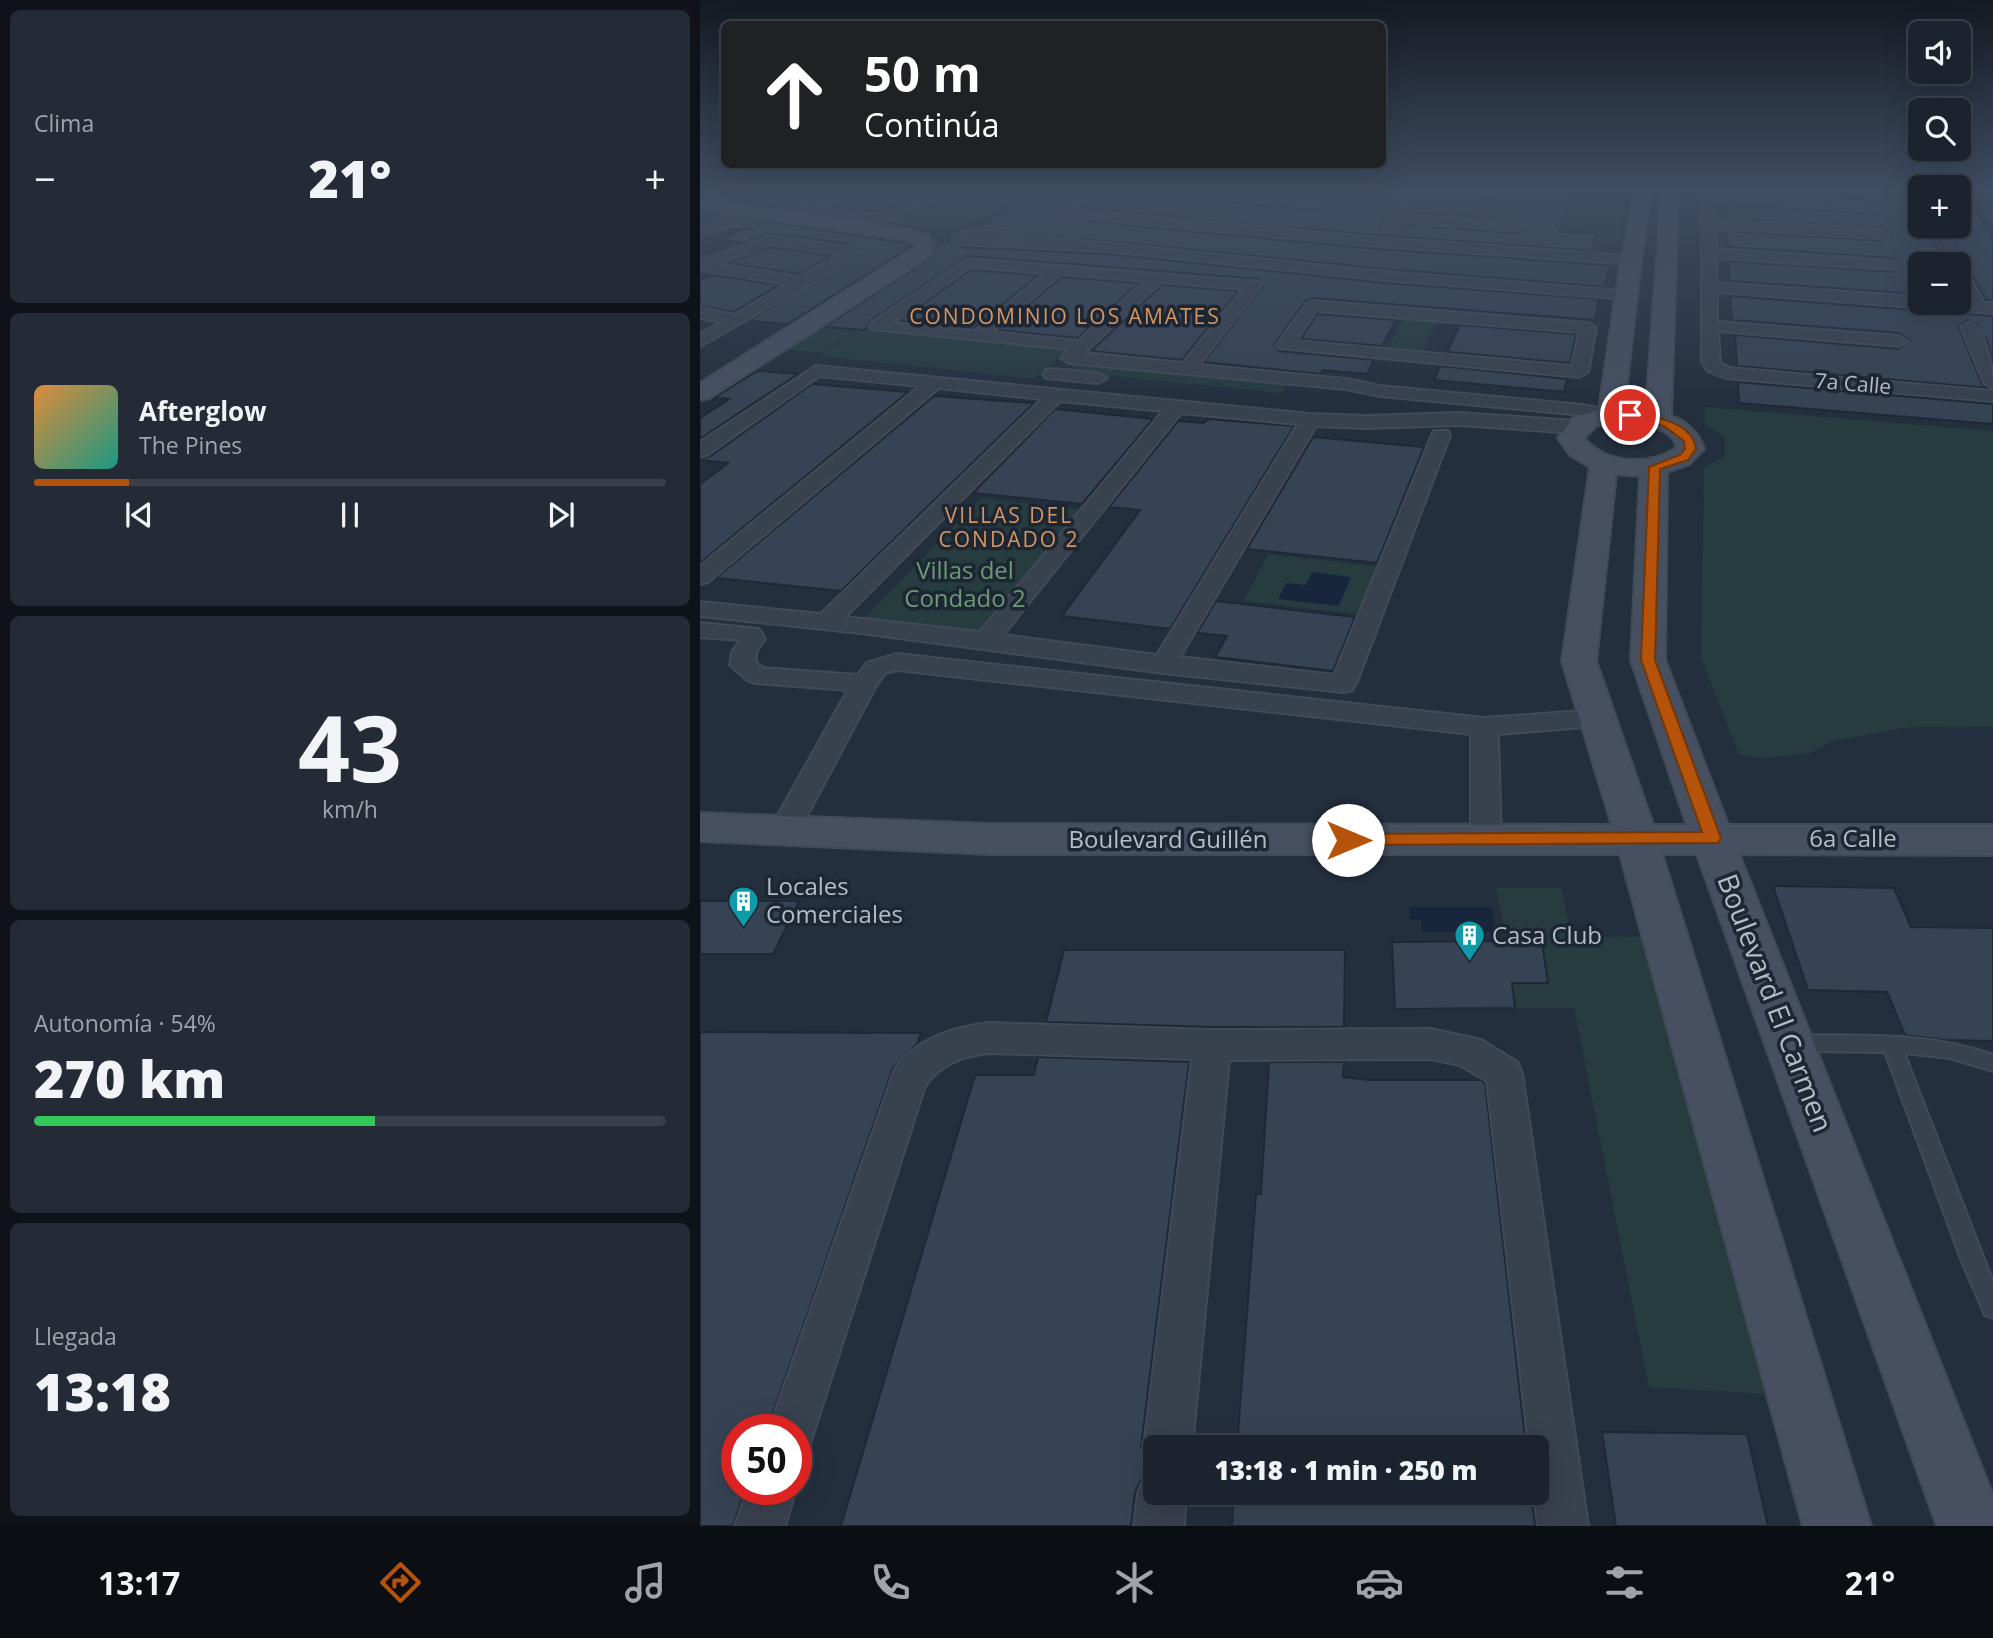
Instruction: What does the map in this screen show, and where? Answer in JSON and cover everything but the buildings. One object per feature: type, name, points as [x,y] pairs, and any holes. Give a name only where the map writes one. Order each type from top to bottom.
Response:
[{"type":"main road","points":[[700,393],[911,260]]},
{"type":"main road","points":[[1611,416],[1631,260]]},
{"type":"main road","points":[[1658,421],[1667,260]]},
{"type":"main road","points":[[1630,415],[1658,421],[1682,432],[1689,440],[1691,449],[1684,458],[1654,467],[1604,462],[1584,454],[1575,435],[1593,418],[1630,415]]},
{"type":"main road","points":[[1604,462],[1579,662],[1637,839],[1837,1526]]},
{"type":"main road","name":"Boulevard El Carmen","points":[[1654,467],[1648,660],[1712,838],[1971,1526]]},
{"type":"main road","name":"Boulevard Guillén","points":[[700,827],[783,833],[1004,839],[1637,839]]},
{"type":"main road","name":"6a Calle","points":[[1637,839],[1993,840]]},
{"type":"street","points":[[700,341],[842,260]]},
{"type":"street","points":[[1225,260],[1385,276],[1452,311],[1553,289],[1626,300]]},
{"type":"street","points":[[1709,260],[1710,326],[1899,341]]},
{"type":"street","points":[[1819,260],[1892,265]]},
{"type":"street","points":[[1187,369],[1254,285],[967,263],[877,326],[979,335],[1187,369],[1583,410],[1611,416]]},
{"type":"street","points":[[701,266],[803,282]]},
{"type":"street","points":[[979,335],[1058,270]]},
{"type":"street","points":[[1119,380],[1052,374],[1158,277]]},
{"type":"street","points":[[1971,286],[1986,307]]},
{"type":"street","points":[[1709,287],[1908,301]]},
{"type":"street","points":[[1312,306],[1452,311],[1588,328],[1579,372],[1428,359],[1284,345],[1312,306]]},
{"type":"street","points":[[1428,359],[1452,311]]},
{"type":"street","points":[[700,313],[737,320]]},
{"type":"street","name":"7a Calle","points":[[1710,326],[1710,362],[1726,373],[1993,396]]},
{"type":"street","points":[[1969,327],[1993,383]]},
{"type":"street","points":[[700,451],[816,370],[1310,420],[1366,422],[1459,419],[1497,429],[1575,435]]},
{"type":"street","points":[[700,577],[937,381]]},
{"type":"street","points":[[1281,396],[1335,399],[1380,391]]},
{"type":"street","points":[[828,620],[1056,395]]},
{"type":"street","points":[[986,641],[1175,408]]},
{"type":"street","points":[[1163,665],[1310,420]]},
{"type":"street","points":[[1366,422],[1441,435],[1497,429]]},
{"type":"street","points":[[700,609],[828,620],[1163,665],[1343,684],[1441,435]]},
{"type":"street","points":[[700,630],[750,634],[753,639],[744,652],[743,665],[756,675],[865,683]]},
{"type":"street","points":[[783,833],[865,683],[876,668],[897,662],[1484,727],[1597,718]]},
{"type":"street","points":[[1484,727],[1486,841]]},
{"type":"street","points":[[797,1414],[897,1111],[908,1080],[920,1065],[954,1046],[983,1038],[1212,1045],[1432,1044],[1468,1051],[1504,1073],[1563,1526]]},
{"type":"street","points":[[1169,1435],[1212,1045]]},
{"type":"street","points":[[760,1526],[767,1505]]},
{"type":"street","points":[[1159,1526],[1162,1505]]},
{"type":"lane","points":[[1791,1043],[1892,1046],[1972,1053],[1993,1063]]},
{"type":"lane","points":[[1892,1046],[1974,1264],[1993,1307]]},
{"type":"green space","points":[[919,262],[940,264],[831,327],[855,330],[823,353],[787,350]]},
{"type":"green space","points":[[1405,317],[1426,318],[1436,323],[1423,352],[1387,350]]},
{"type":"green space","name":"CONDOMINIO LOS AMATES","points":[[857,330],[1068,350],[1034,379],[821,356]]},
{"type":"green space","name":"CONDOMINIO LOS AMATES","points":[[1075,365],[1287,385],[1282,393],[1068,372]]},
{"type":"green space","points":[[1705,407],[1993,431],[1993,726],[1910,727],[1832,741],[1810,753],[1763,758],[1739,755],[1701,657],[1704,468],[1725,456],[1725,438],[1705,424]]},
{"type":"green space","name":"Villas del Condado 2","points":[[981,498],[1088,510],[985,636],[863,620]]},
{"type":"green space","points":[[1268,554],[1382,567],[1365,615],[1244,601]]},
{"type":"green space","points":[[1496,888],[1561,888],[1572,938],[1649,936],[1780,1395],[1649,1387],[1574,1008],[1515,1008],[1512,983],[1548,983],[1542,942],[1507,942]]},
{"type":"water","points":[[1312,572],[1351,577],[1339,606],[1278,599],[1286,583],[1306,585]]},
{"type":"water","points":[[1409,907],[1492,907],[1495,932],[1422,932],[1421,920],[1410,919]]},
{"type":"place","name":"Locales Comerciales","points":[[743,928]]},
{"type":"place","name":"Casa Club","points":[[1469,963]]},
{"type":"district","name":"CONDOMINIO LOS AMATES","points":[[1065,317]]},
{"type":"district","name":"VILLAS DEL CONDADO 2","points":[[1009,528]]},
{"type":"route","points":[[1348,840],[1712,838],[1648,660],[1654,467],[1684,458],[1691,449],[1689,440],[1682,432],[1668,424],[1630,415]]}]
